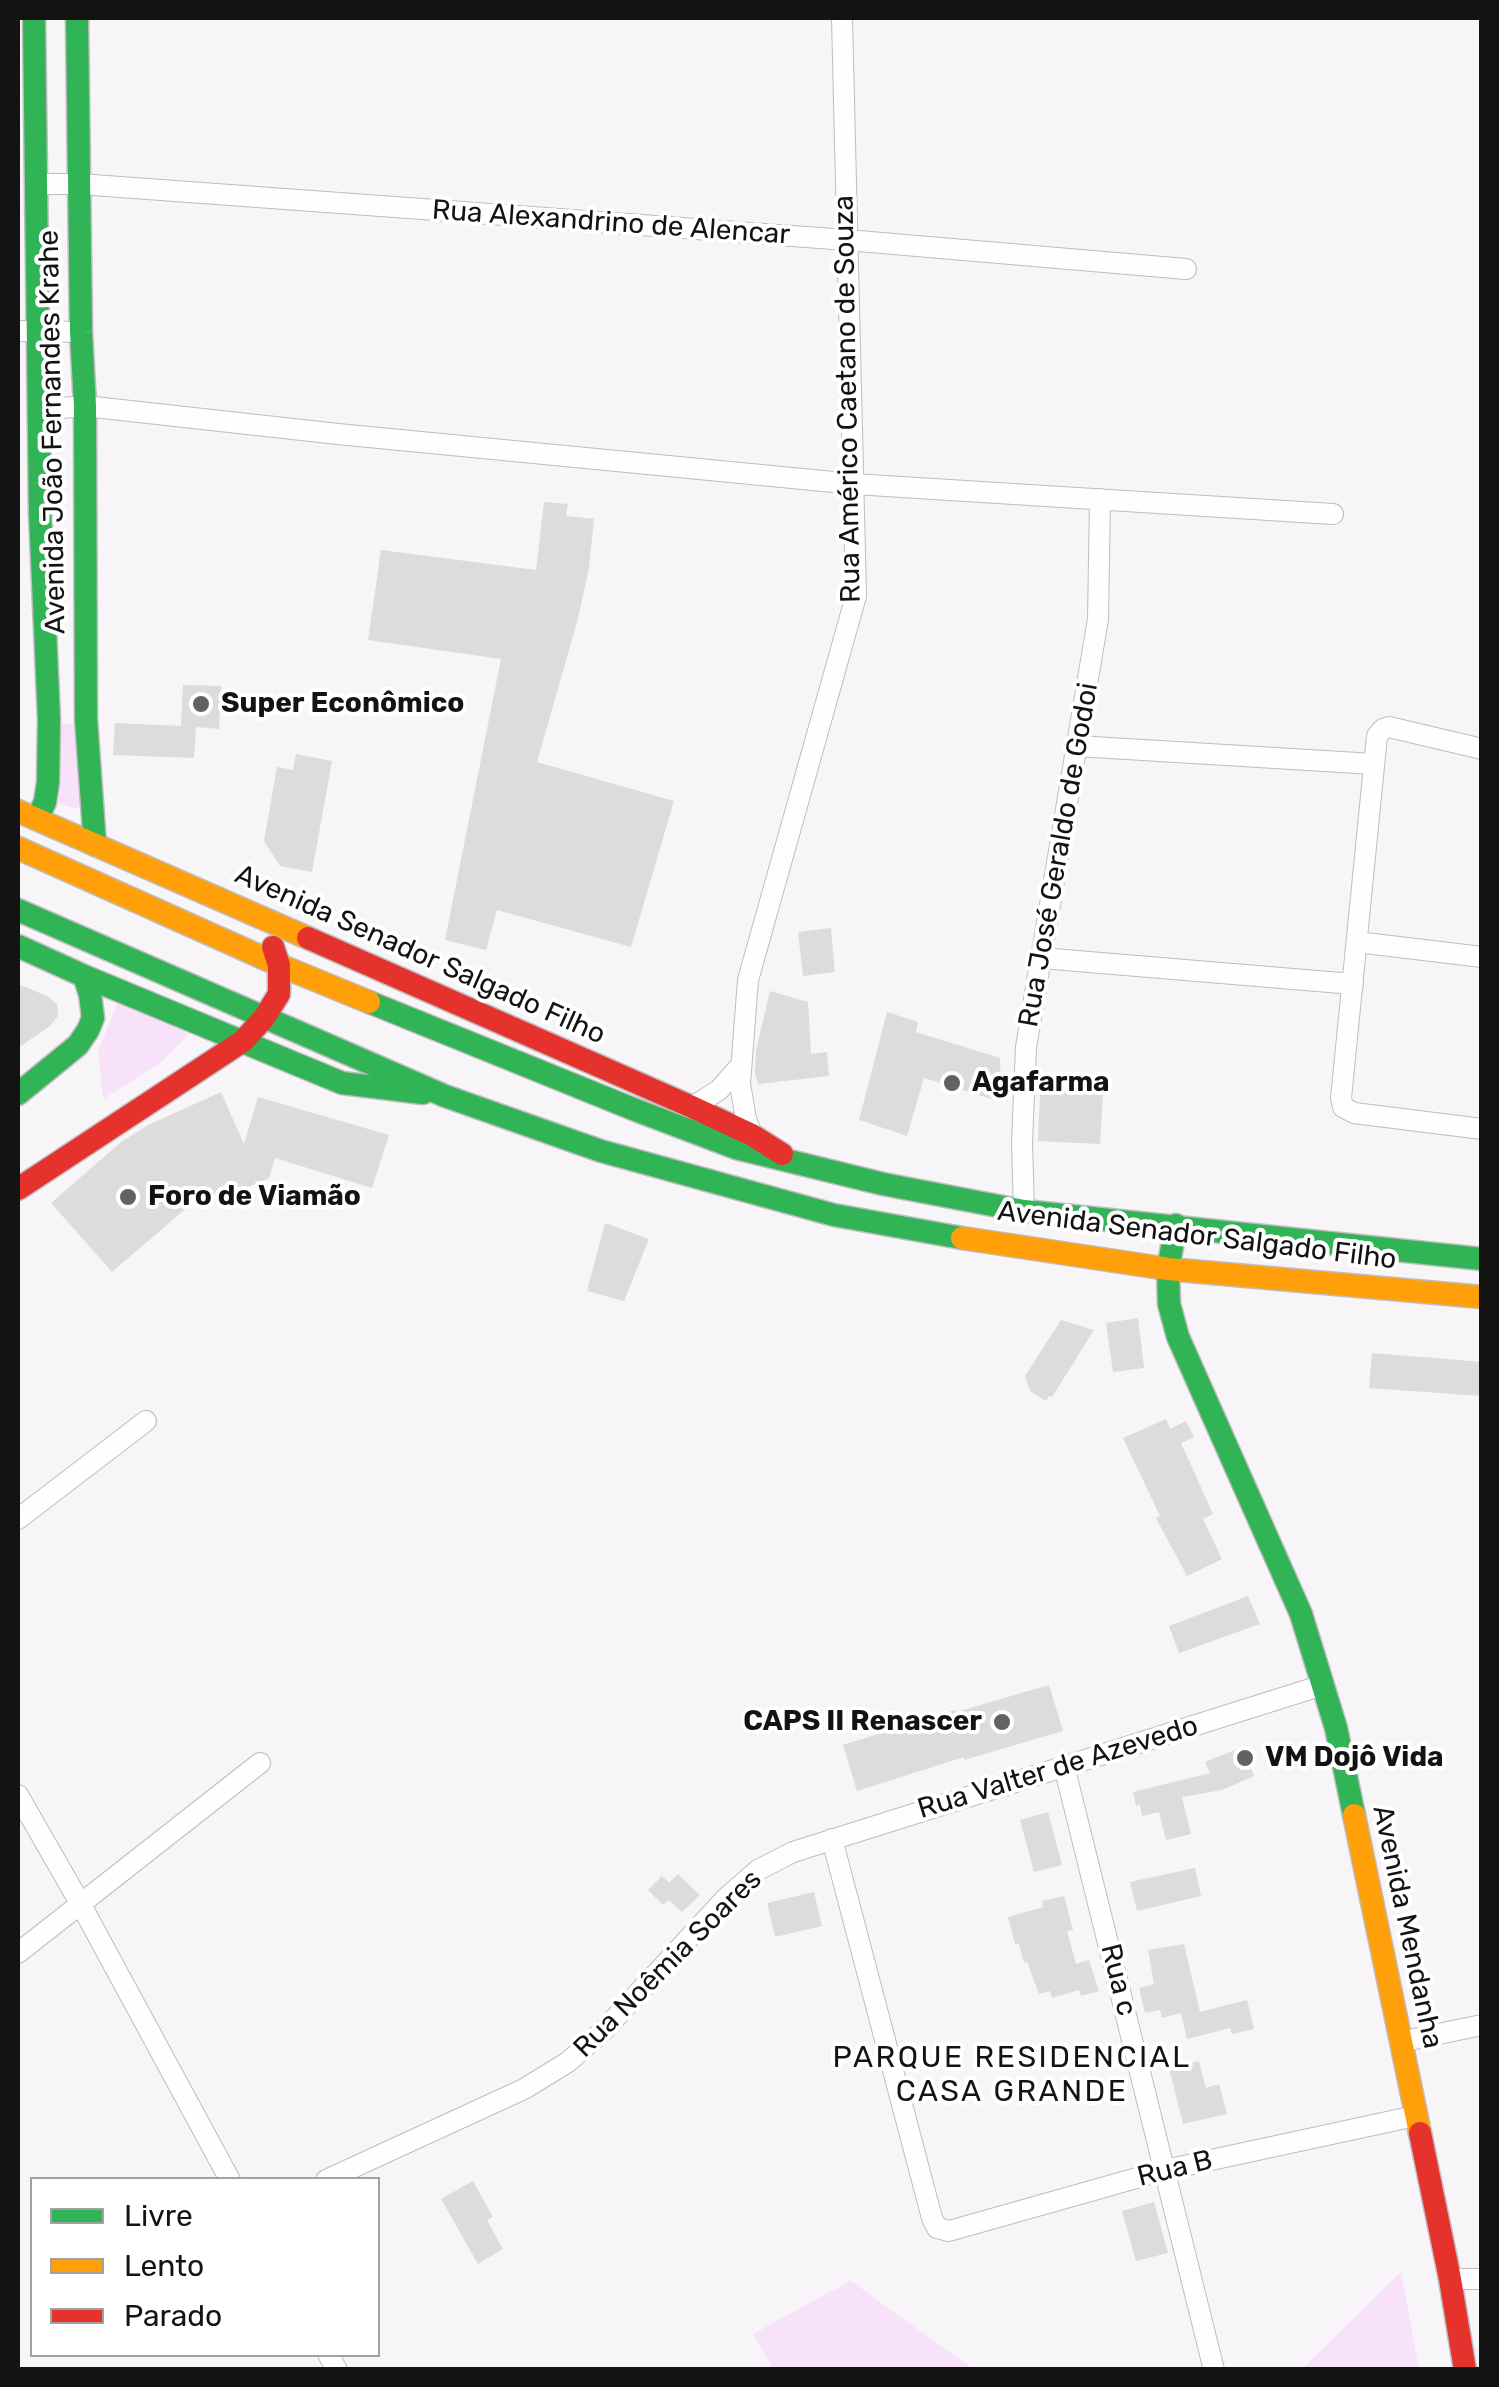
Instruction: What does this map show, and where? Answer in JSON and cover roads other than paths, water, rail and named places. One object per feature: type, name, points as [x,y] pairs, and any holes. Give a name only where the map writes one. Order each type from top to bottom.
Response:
[{"type":"main road","name":"Avenida João Fernandes Krahe","points":[[28,815],[45,802],[49,720],[38,410],[28,331],[36,184],[26,85],[34,18]]},
{"type":"main road","name":"Avenida João Fernandes Krahe","points":[[77,18],[85,406],[86,719],[96,845]]},
{"type":"main road","points":[[49,720],[86,719]]},
{"type":"main road","name":"Avenida Senador Salgado Filho","points":[[28,815],[752,1134],[794,1161]]},
{"type":"main road","name":"Avenida Senador Salgado Filho","points":[[18,848],[279,965],[736,1148],[884,1184],[1024,1210],[1482,1259]]},
{"type":"main road","name":"Avenida Senador Salgado Filho","points":[[18,910],[445,1096],[601,1151],[726,1188],[834,1215],[1018,1248],[1168,1269],[1482,1297]]},
{"type":"main road","points":[[18,1189],[243,1042],[264,1018],[279,994],[279,965],[267,934],[254,916]]},
{"type":"main road","name":"Avenida Senador Salgado Filho","points":[[18,946],[342,1083],[445,1096]]},
{"type":"main road","points":[[18,1094],[78,1045],[88,1030],[93,1018],[84,976]]},
{"type":"main road","points":[[204,1065],[282,1058]]},
{"type":"main road","name":"Avenida Mendanha","points":[[1176,1225],[1168,1269],[1169,1304],[1178,1336],[1302,1614],[1336,1728],[1450,2279],[1465,2370]]},
{"type":"street","name":"Rua Américo Caetano de Souza","points":[[752,1134],[742,1102],[740,1066],[748,980],[856,596],[842,18]]},
{"type":"street","name":"Rua Alexandrino de Alencar","points":[[36,184],[848,240],[1186,269]]},
{"type":"street","points":[[28,331],[81,332]]},
{"type":"street","points":[[38,410],[85,406],[854,484],[1333,514]]},
{"type":"street","name":"Rua José Geraldo de Godoi","points":[[1024,1210],[1026,1048],[1098,619],[1100,499]]},
{"type":"street","points":[[1482,749],[1389,728],[1382,728],[1377,736],[1341,1098],[1343,1107],[1354,1113],[1482,1128]]},
{"type":"street","points":[[1077,746],[1374,764]]},
{"type":"street","points":[[1357,942],[1482,958]]},
{"type":"street","points":[[1041,958],[1352,984]]},
{"type":"street","points":[[692,1107],[718,1090],[740,1066]]},
{"type":"street","points":[[18,1519],[146,1421]]},
{"type":"street","name":"Rua Valter de Azevedo","points":[[793,1852],[1323,1685]]},
{"type":"street","points":[[18,1953],[260,1763]]},
{"type":"street","name":"Rua c","points":[[1064,1766],[1214,2370]]},
{"type":"street","points":[[18,1795],[228,2177]]},
{"type":"street","name":"Rua B","points":[[832,1839],[937,2228],[949,2231],[1165,2170],[1415,2116]]},
{"type":"street","name":"Rua Noêmia Soares","points":[[333,2177],[524,2089],[568,2062],[605,2029],[726,1898],[758,1870],[793,1852]]},
{"type":"street","points":[[1400,2042],[1482,2025]]},
{"type":"street","points":[[1450,2279],[1482,2279]]},
{"type":"place","name":"Super Econômico","points":[[201,704]]},
{"type":"place","name":"Agafarma","points":[[952,1083]]},
{"type":"place","name":"Foro de Viamão","points":[[128,1197]]},
{"type":"place","name":"CAPS II Renascer","points":[[1002,1722]]},
{"type":"place","name":"VM Dojô Vida","points":[[1245,1758]]},
{"type":"district","name":"PARQUE RESIDENCIAL CASA GRANDE","points":[[1012,2075]]}]
